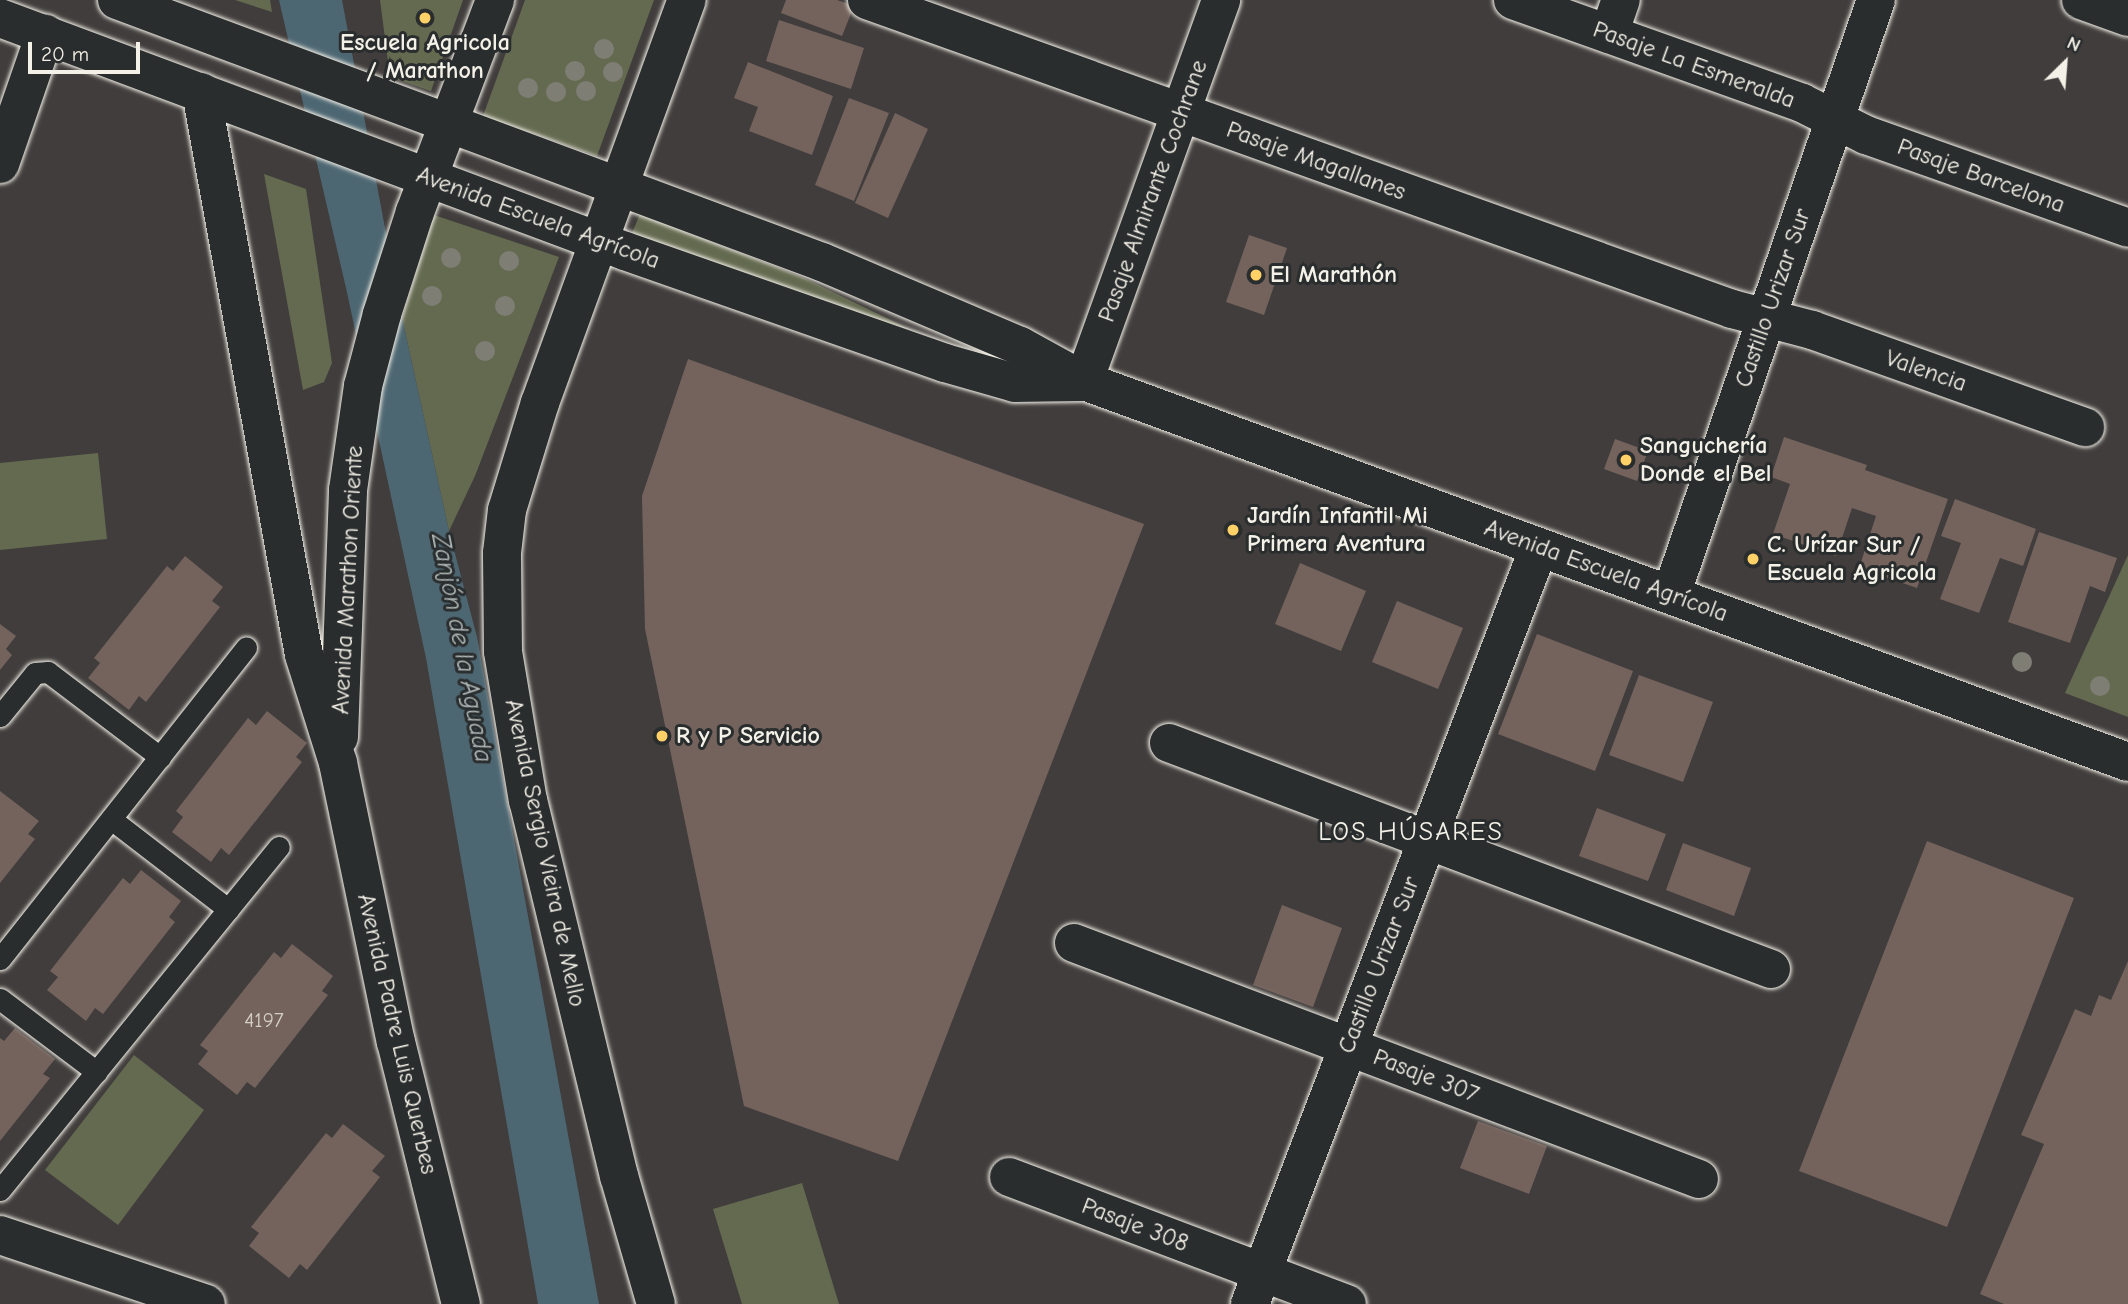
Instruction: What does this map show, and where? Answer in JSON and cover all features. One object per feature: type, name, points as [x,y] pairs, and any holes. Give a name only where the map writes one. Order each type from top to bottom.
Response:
[{"type":"main road","name":"Avenida Escuela Agrícola","points":[[117,0],[822,262],[1020,346],[1084,382],[2128,762]]},
{"type":"main road","name":"Avenida Marathon Oriente","points":[[338,763],[348,490],[363,386],[399,262],[428,177],[495,0]]},
{"type":"main road","points":[[598,240],[687,0]]},
{"type":"main road","name":"Pasaje Magallanes","points":[[867,0],[1732,309],[1766,318]]},
{"type":"main road","name":"Pasaje Almirante Cochrane","points":[[1084,382],[1221,0]]},
{"type":"main road","name":"Pasaje La Esmeralda","points":[[1513,0],[1615,17],[1835,119]]},
{"type":"main road","name":"Castillo Urizar Sur","points":[[1671,595],[1876,0]]},
{"type":"main road","points":[[2081,0],[2128,17]]},
{"type":"main road","name":"Avenida Escuela Agrícola","points":[[0,18],[598,240],[945,363],[1015,383],[1084,382]]},
{"type":"main road","points":[[0,164],[45,34]]},
{"type":"main road","points":[[201,92],[291,593],[304,654],[338,763]]},
{"type":"main road","name":"Pasaje Barcelona","points":[[1835,119],[1866,135],[2128,228]]},
{"type":"main road","name":"Avenida Sergio Vieira de Mello","points":[[598,240],[540,403],[507,510],[502,553],[503,651],[528,801],[620,1176],[656,1304]]},
{"type":"main road","name":"Valencia","points":[[1766,318],[1812,330],[2085,427]]},
{"type":"main road","name":"Castillo Urizar Sur","points":[[1256,1288],[1539,547]]},
{"type":"main road","points":[[1169,743],[1770,969]]},
{"type":"main road","name":"Avenida Padre Luis Querbes","points":[[338,763],[396,1042],[461,1304]]},
{"type":"main road","name":"Pasaje 307","points":[[1074,943],[1699,1178]]},
{"type":"main road","name":"Pasaje 308","points":[[1009,1177],[1256,1288],[1347,1304]]},
{"type":"main road","points":[[0,1235],[106,1288],[206,1304]]},
{"type":"lane","points":[[0,959],[246,648]]},
{"type":"lane","points":[[0,716],[35,673],[48,672],[160,757]]},
{"type":"lane","points":[[111,819],[228,909]]},
{"type":"lane","points":[[0,1190],[279,847]]},
{"type":"lane","points":[[0,999],[97,1072]]},
{"type":"green space","points":[[235,0],[270,0],[272,12]]},
{"type":"green space","points":[[380,0],[463,0],[431,91],[390,77]]},
{"type":"green space","points":[[525,0],[654,0],[597,156],[483,116]]},
{"type":"green space","points":[[264,174],[306,189],[332,363],[324,382],[303,390]]},
{"type":"green space","points":[[640,214],[804,278],[911,330],[793,299],[630,238]]},
{"type":"green space","points":[[434,215],[559,257],[475,476],[449,531],[402,318]]},
{"type":"green space","points":[[98,453],[107,539],[0,550],[0,463]]},
{"type":"green space","points":[[2128,555],[2128,717],[2065,693]]},
{"type":"green space","points":[[134,1055],[204,1110],[118,1225],[45,1170]]},
{"type":"green space","points":[[802,1183],[839,1304],[742,1304],[713,1209]]},
{"type":"water","name":"Zanjón de la Aguada","points":[[279,0],[342,0],[402,318],[449,531],[477,637],[599,1304],[538,1304],[426,658],[346,288]]},
{"type":"building","points":[[786,0],[837,0],[854,6],[842,36],[781,13]]},
{"type":"building","points":[[779,20],[864,48],[851,89],[766,61]]},
{"type":"building","points":[[748,62],[833,96],[812,155],[749,131],[758,107],[734,98]]},
{"type":"building","points":[[849,98],[889,113],[854,201],[815,185]]},
{"type":"building","points":[[895,113],[928,129],[888,218],[855,203]]},
{"type":"building","name":"El Marathón","points":[[1249,235],[1287,248],[1264,315],[1226,302]]},
{"type":"building","points":[[688,359],[1144,524],[898,1161],[744,1106],[645,629],[642,496]]},
{"type":"building","points":[[1784,437],[1867,465],[1865,470],[1948,499],[1917,588],[1859,568],[1876,516],[1852,508],[1836,556],[1773,534],[1790,484],[1771,477]]},
{"type":"building","name":"Sanguchería Donde el Bel","points":[[1615,439],[1648,451],[1637,481],[1604,469]]},
{"type":"building","points":[[1955,499],[2036,529],[2023,566],[2000,558],[1979,613],[1940,599],[1961,543],[1941,536]]},
{"type":"building","points":[[2039,532],[2117,558],[2105,592],[2090,586],[2070,643],[2008,622]]},
{"type":"building","points":[[185,556],[223,587],[212,601],[220,607],[146,702],[139,696],[129,710],[88,678],[100,663],[94,658],[167,566],[173,571]]},
{"type":"building","points":[[1300,563],[1366,591],[1341,651],[1275,624]]},
{"type":"building","points":[[1397,601],[1463,628],[1438,689],[1372,662]]},
{"type":"building","points":[[0,624],[16,636],[6,649],[12,655],[0,670]]},
{"type":"building","points":[[1537,634],[1633,671],[1595,771],[1498,734]]},
{"type":"building","points":[[1639,675],[1713,702],[1683,782],[1609,755]]},
{"type":"building","points":[[267,711],[307,743],[296,757],[302,762],[229,855],[221,848],[211,862],[172,832],[183,817],[176,811],[248,718],[256,725]]},
{"type":"building","points":[[0,791],[39,821],[28,834],[35,839],[0,883]]},
{"type":"building","points":[[1597,808],[1666,834],[1648,881],[1579,856]]},
{"type":"building","points":[[1927,841],[2074,898],[1947,1227],[1799,1171]]},
{"type":"building","points":[[1683,843],[1751,868],[1734,916],[1666,890]]},
{"type":"building","points":[[141,870],[181,901],[169,917],[175,922],[103,1014],[95,1008],[86,1021],[47,990],[58,977],[50,971],[123,878],[130,884]]},
{"type":"building","points":[[1282,905],[1342,928],[1313,1007],[1253,985]]},
{"type":"building","points":[[292,944],[333,976],[322,991],[328,995],[255,1088],[247,1082],[237,1095],[198,1064],[208,1051],[200,1045],[274,952],[281,958]]},
{"type":"building","points":[[2128,961],[2128,1304],[2004,1304],[1980,1294],[2044,1144],[2021,1135],[2075,1009],[2091,1016],[2099,995],[2111,1000]]},
{"type":"building","points":[[15,1028],[55,1059],[43,1074],[50,1078],[0,1141],[0,1038],[4,1041]]},
{"type":"building","points":[[1478,1121],[1547,1146],[1529,1194],[1460,1168]]},
{"type":"building","points":[[343,1124],[385,1156],[372,1171],[380,1177],[307,1270],[300,1264],[289,1278],[249,1246],[259,1233],[251,1227],[326,1133],[332,1138]]},
{"type":"place","name":"Escuela Agricola / Marathon","points":[[425,18]]},
{"type":"place","name":"El Marathón","points":[[1256,275]]},
{"type":"place","name":"Sanguchería Donde el Bel","points":[[1626,460]]},
{"type":"place","name":"Jardín Infantil Mi Primera Aventura","points":[[1233,530]]},
{"type":"place","name":"C. Urízar Sur / Escuela Agricola","points":[[1753,559]]},
{"type":"place","name":"R y P Servicio","points":[[662,736]]},
{"type":"district","name":"LOS HÚSARES","points":[[1411,833]]}]
